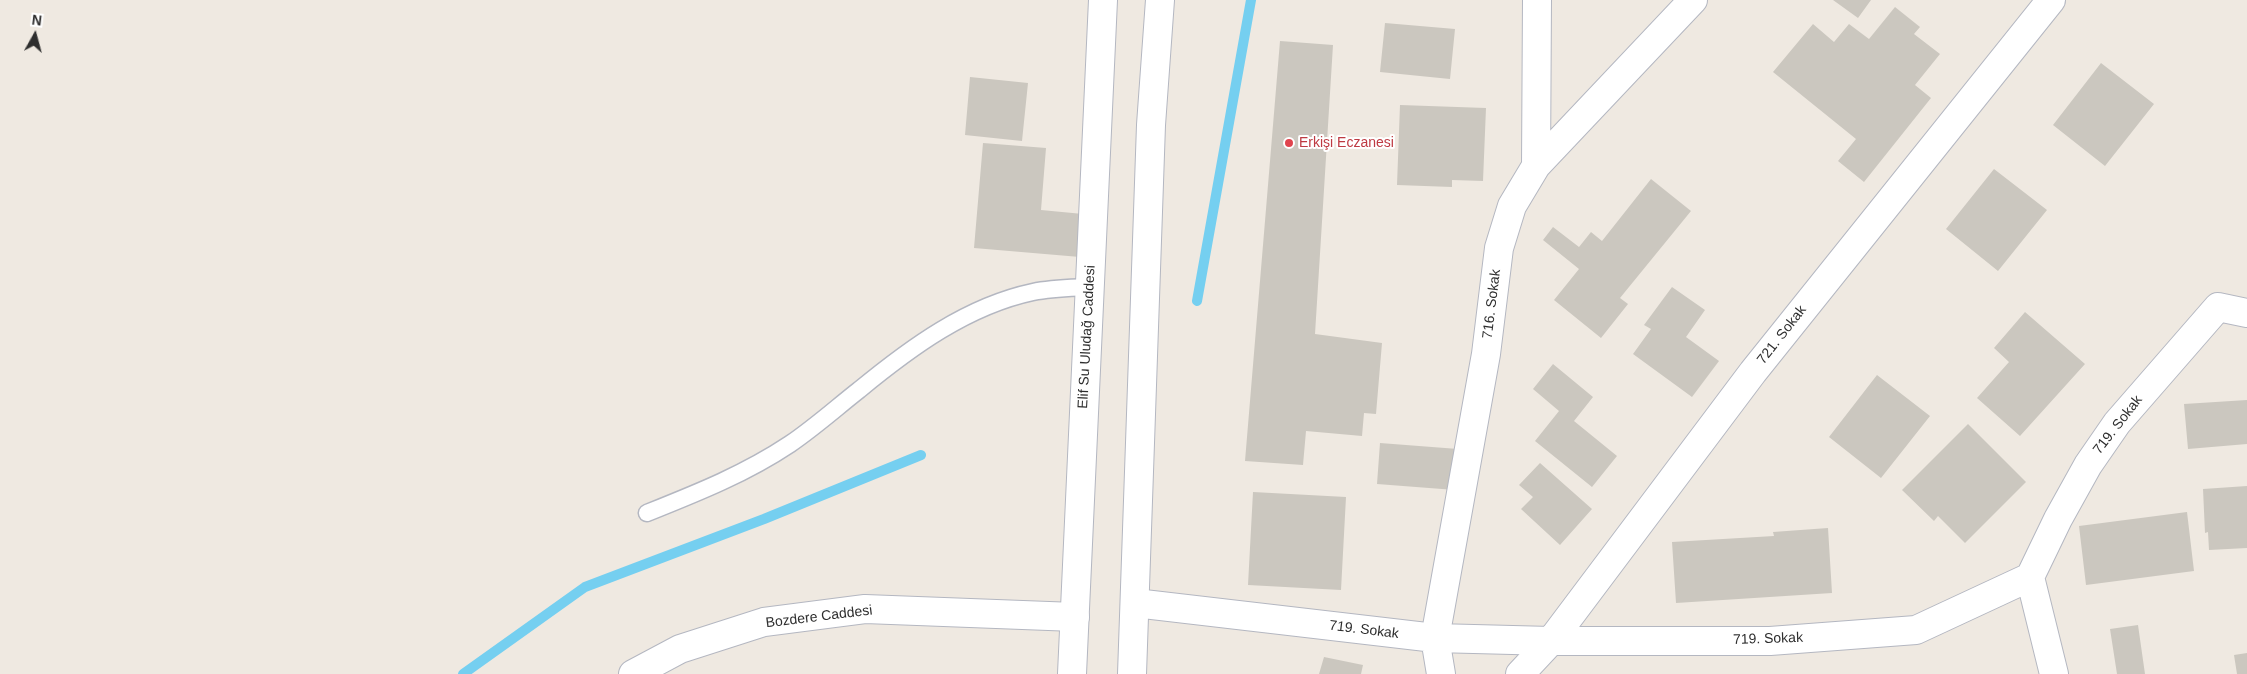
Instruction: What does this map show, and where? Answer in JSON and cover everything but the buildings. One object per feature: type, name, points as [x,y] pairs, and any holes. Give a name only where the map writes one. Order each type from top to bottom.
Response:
[{"type":"street","name":"Elif Su Uludağ Caddesi","points":[[1072,674],[1103,0]]},
{"type":"street","points":[[1132,674],[1151,124],[1160,0]]},
{"type":"street","points":[[1536,166],[1537,0]]},
{"type":"street","name":"716. Sokak","points":[[1441,674],[1435,638],[1486,354],[1499,248],[1512,206],[1536,166],[1693,0]]},
{"type":"street","name":"721. Sokak","points":[[1520,674],[1551,641],[1759,364],[2050,0]]},
{"type":"street","name":"719. Sokak","points":[[1135,603],[1435,638],[1551,641],[1770,640],[1916,630],[2030,577],[2058,519],[2084,473],[2117,423],[2218,307],[2247,313]]},
{"type":"street","points":[[2030,577],[2054,674]]},
{"type":"street","name":"Bozdere Caddesi","points":[[633,674],[680,649],[773,621],[865,609],[1075,617]]},
{"type":"lane","points":[[647,513],[718,485],[790,444],[826,418],[886,367],[980,309],[1034,292],[1090,287]]},
{"type":"waterway","points":[[1197,301],[1251,0]]},
{"type":"waterway","points":[[463,674],[585,587],[764,519],[921,455]]},
{"type":"place","name":"Erkişi Eczanesi","points":[[1289,143]]}]
